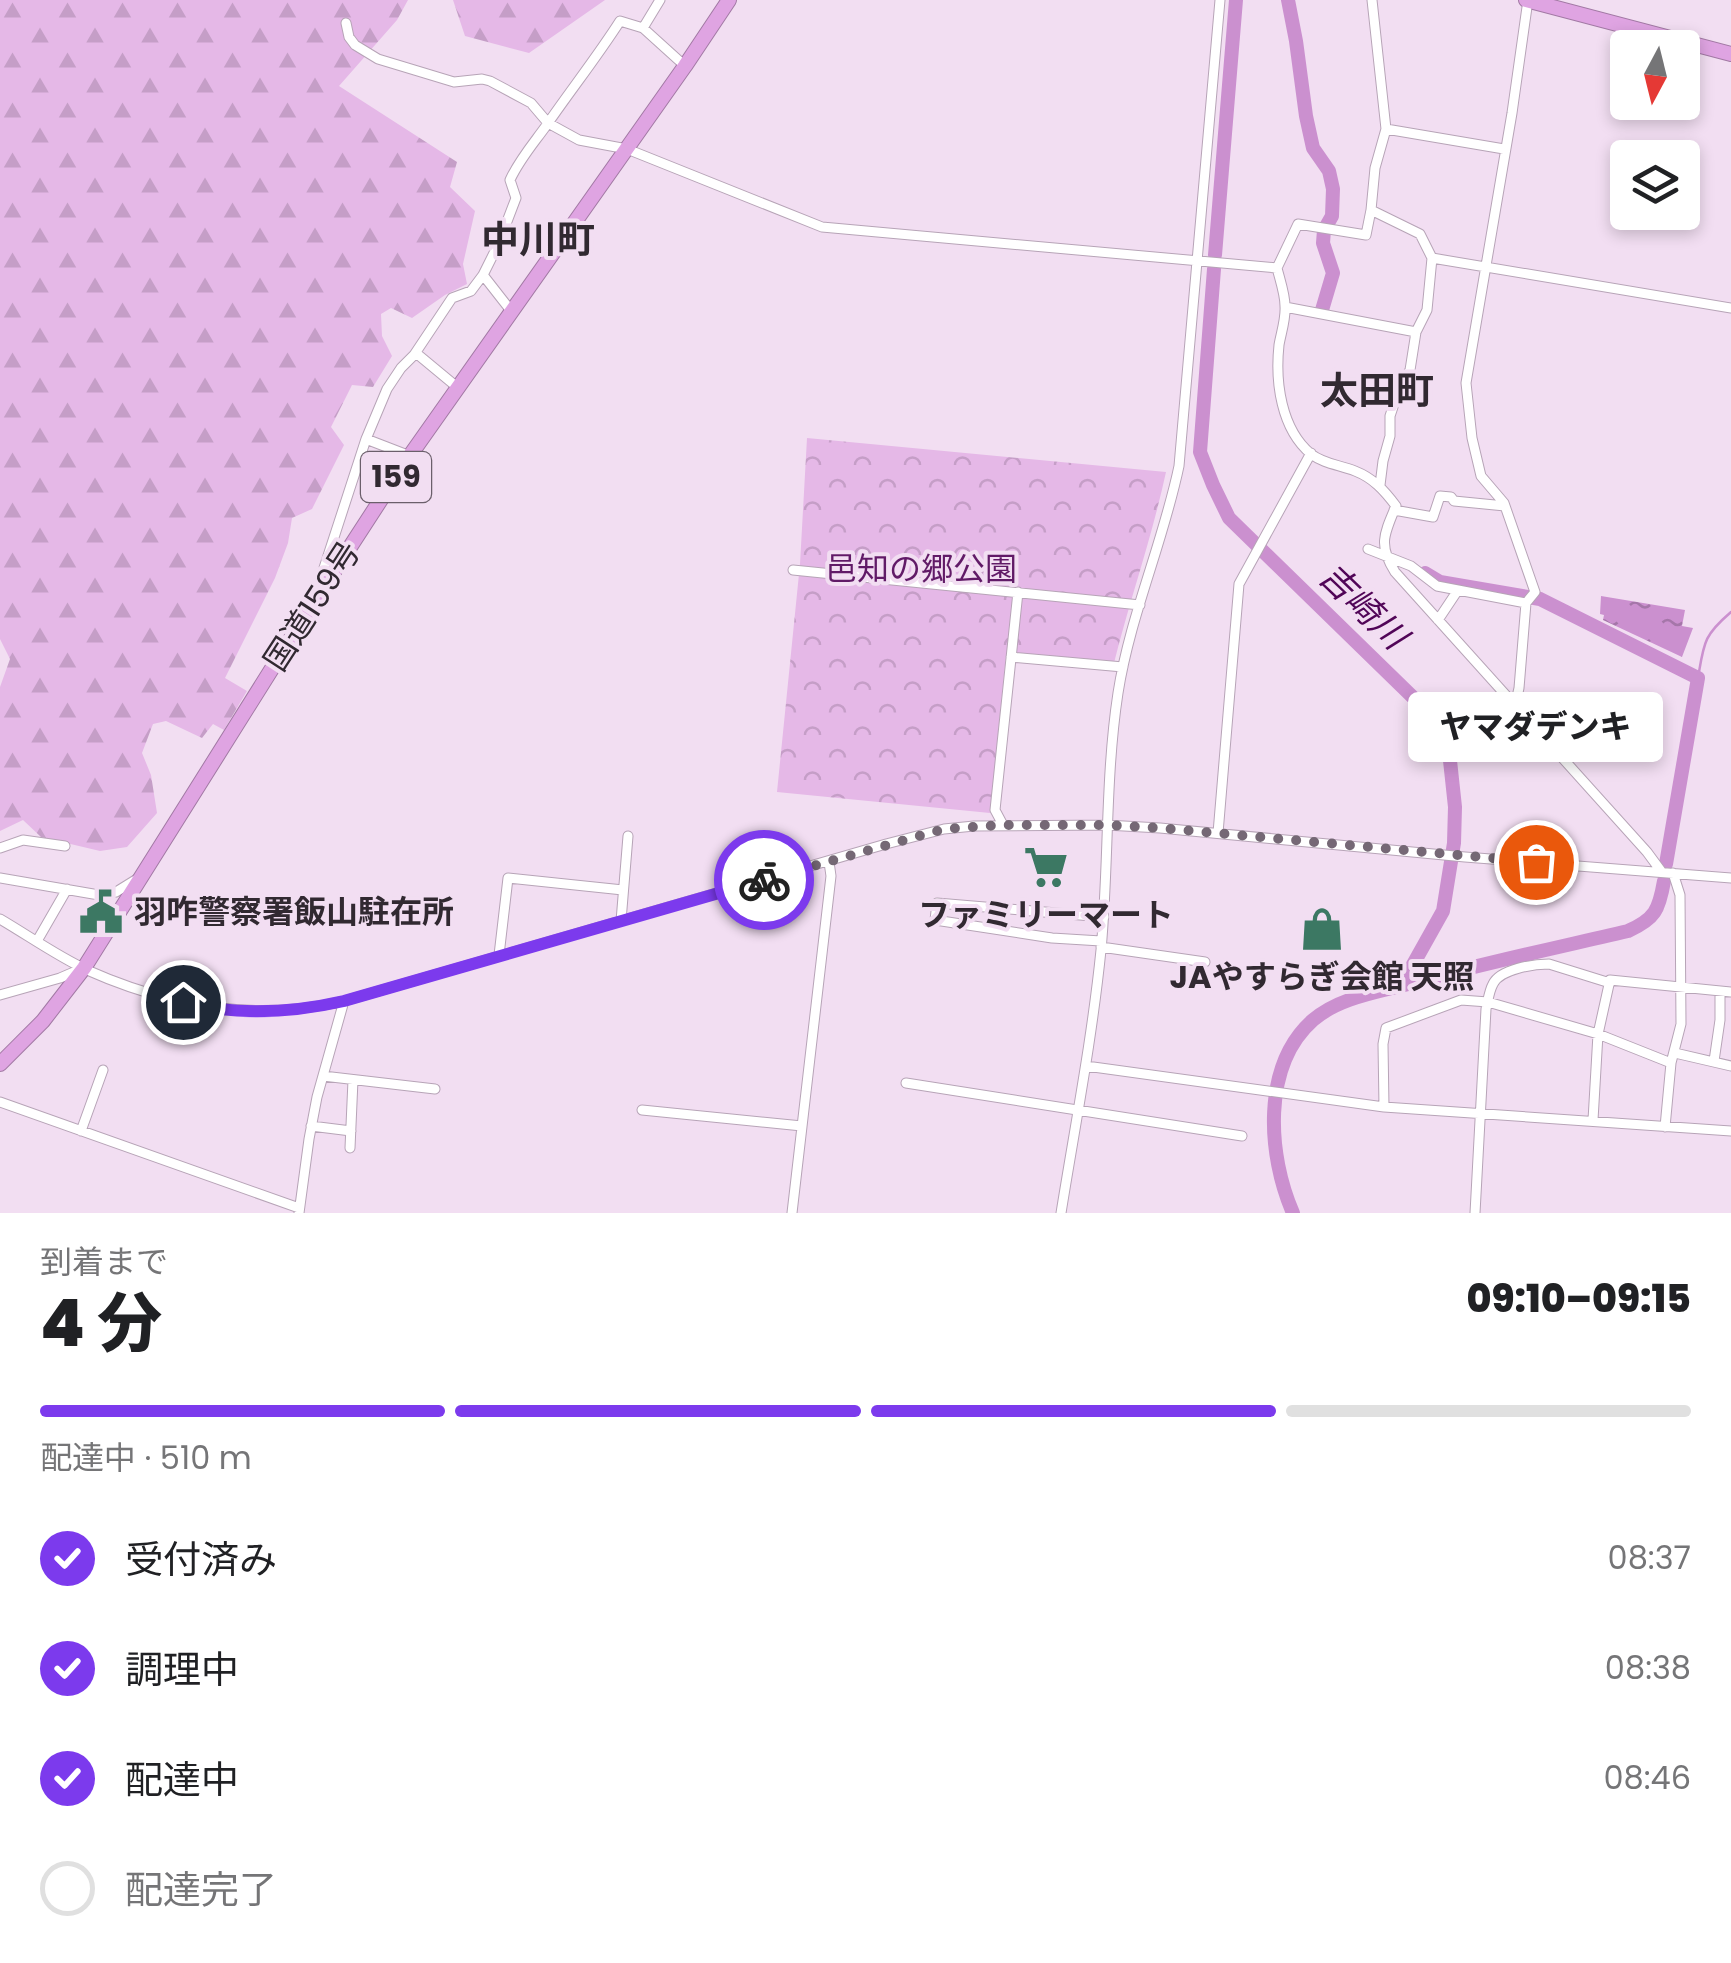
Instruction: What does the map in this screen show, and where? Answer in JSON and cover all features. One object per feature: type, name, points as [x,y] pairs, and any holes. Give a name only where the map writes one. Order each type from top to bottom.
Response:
[{"type":"highway","name":"国道159号","points":[[0,1064],[44,1021],[84,968],[410,456],[729,0]]},
{"type":"highway","points":[[1527,0],[1731,54]]},
{"type":"street","points":[[644,28],[660,0]]},
{"type":"street","points":[[1062,1213],[1086,1066],[1104,917],[1106,825],[1118,694],[1179,466],[1220,0]]},
{"type":"street","points":[[1372,0],[1386,129],[1375,168],[1372,210],[1366,236],[1298,224],[1277,268],[1285,307],[1278,350],[1285,416],[1310,453],[1358,472],[1380,486],[1396,506],[1382,542],[1395,572],[1647,852],[1660,872]]},
{"type":"street","points":[[1515,706],[1529,599],[1535,592],[1505,506],[1481,476],[1466,383],[1527,0]]},
{"type":"street","points":[[331,576],[324,568],[366,439],[387,389],[452,298],[472,292],[483,275],[516,198],[510,180],[516,168],[620,21],[644,28],[685,66]]},
{"type":"street","points":[[346,23],[349,37],[364,52],[454,82],[490,81],[534,106],[548,123],[579,140],[627,149],[822,227],[1277,268]]},
{"type":"street","points":[[1386,129],[1504,149]]},
{"type":"street","points":[[1372,210],[1420,234],[1432,258],[1427,310],[1416,332],[1410,370],[1390,416],[1380,486]]},
{"type":"street","points":[[1432,258],[1731,308]]},
{"type":"street","points":[[483,275],[512,312]]},
{"type":"street","points":[[1285,307],[1416,332]]},
{"type":"street","points":[[416,353],[457,387]]},
{"type":"street","points":[[366,439],[410,456]]},
{"type":"street","points":[[1218,834],[1239,584],[1310,453]]},
{"type":"street","points":[[1394,510],[1433,517],[1440,496],[1505,506]]},
{"type":"street","points":[[1368,549],[1411,566],[1437,586],[1529,599]]},
{"type":"street","points":[[793,570],[1140,605]]},
{"type":"street","points":[[1438,620],[1458,590]]},
{"type":"street","points":[[1002,825],[995,810],[1018,592]]},
{"type":"street","points":[[1011,657],[1124,667]]},
{"type":"street","points":[[0,919],[84,968],[130,987],[208,1008],[278,1012],[344,1001],[944,829],[1106,825],[1731,878]]},
{"type":"street","points":[[621,921],[628,836]]},
{"type":"street","points":[[0,848],[22,840],[65,846]]},
{"type":"street","points":[[792,1213],[832,876],[829,862]]},
{"type":"street","points":[[1665,1127],[1681,1024],[1680,895],[1673,873]]},
{"type":"street","points":[[0,878],[99,895],[116,892],[143,875]]},
{"type":"street","points":[[499,955],[508,878],[624,890]]},
{"type":"street","points":[[37,941],[67,889]]},
{"type":"street","points":[[1104,917],[937,903],[935,920],[1205,962]]},
{"type":"street","points":[[1476,1213],[1488,1002],[1493,984],[1500,974],[1542,964],[1610,983]]},
{"type":"street","points":[[0,995],[84,968]]},
{"type":"street","points":[[1593,1120],[1598,1034],[1610,980],[1725,992],[1714,1061]]},
{"type":"street","points":[[1384,1107],[1386,1028],[1461,1000],[1488,1002],[1673,1058],[1731,1066]]},
{"type":"street","points":[[0,1102],[299,1210],[311,1126],[344,1001]]},
{"type":"street","points":[[1086,1066],[1384,1107],[1731,1131]]},
{"type":"street","points":[[80,1130],[104,1070]]},
{"type":"street","points":[[323,1076],[435,1089]]},
{"type":"street","points":[[350,1148],[353,1080]]},
{"type":"street","points":[[906,1083],[1242,1136]]},
{"type":"street","points":[[642,1110],[802,1126]]},
{"type":"street","points":[[311,1126],[351,1132]]},
{"type":"green space","points":[[0,0],[408,0],[397,20],[339,86],[457,162],[450,187],[475,211],[463,264],[467,284],[412,318],[391,308],[381,314],[382,336],[392,356],[373,387],[352,385],[331,427],[344,445],[312,509],[292,518],[275,578],[225,678],[247,691],[224,730],[213,724],[202,738],[166,721],[153,724],[142,753],[151,775],[157,813],[127,847],[100,851],[41,837],[23,820],[0,831],[0,687],[10,659],[0,639]]},
{"type":"green space","points":[[453,0],[605,0],[529,53],[465,36]]},
{"type":"green space","name":"邑知の郷公園","points":[[807,438],[1166,472],[1114,663],[1006,655],[990,813],[777,792],[800,564]]},
{"type":"water","points":[[1601,596],[1685,610],[1682,626],[1693,628],[1682,657],[1603,620]]},
{"type":"waterway","name":"吉崎川","points":[[1215,255],[1236,0]]},
{"type":"waterway","name":"吉崎川","points":[[1288,0],[1313,148],[1329,171],[1333,189],[1332,216],[1324,230],[1323,243],[1333,273],[1322,310]]},
{"type":"waterway","name":"吉崎川","points":[[1214,269],[1200,452],[1229,518],[1426,710],[1448,742],[1455,807],[1454,843],[1443,911],[1401,986]]},
{"type":"waterway","name":"吉崎川","points":[[1425,573],[1440,582],[1540,599],[1698,678],[1666,864]]},
{"type":"waterway","points":[[1698,678],[1706,641],[1731,612]]},
{"type":"waterway","name":"吉崎川","points":[[1293,1213],[1278,1165],[1274,1112],[1284,1062],[1296,1039],[1313,1020],[1360,996],[1628,931],[1654,912],[1664,881]]},
{"type":"way so far","points":[[764,880],[944,829],[1002,825],[1160,828],[1536,862]]},
{"type":"place","name":"ヤマダデンキ","points":[[1536,862]]},
{"type":"place","name":"ファミリーマート","points":[[1046,867]]},
{"type":"place","name":"羽咋警察署飯山駐在所","points":[[101,912]]},
{"type":"place","name":"JAやすらぎ会館 天照","points":[[1322,929]]},
{"type":"district","name":"中川町","points":[[538,240]]},
{"type":"district","name":"太田町","points":[[1377,391]]},
{"type":"route","points":[[183,1002],[208,1008],[278,1012],[308,1009],[764,880]]}]
